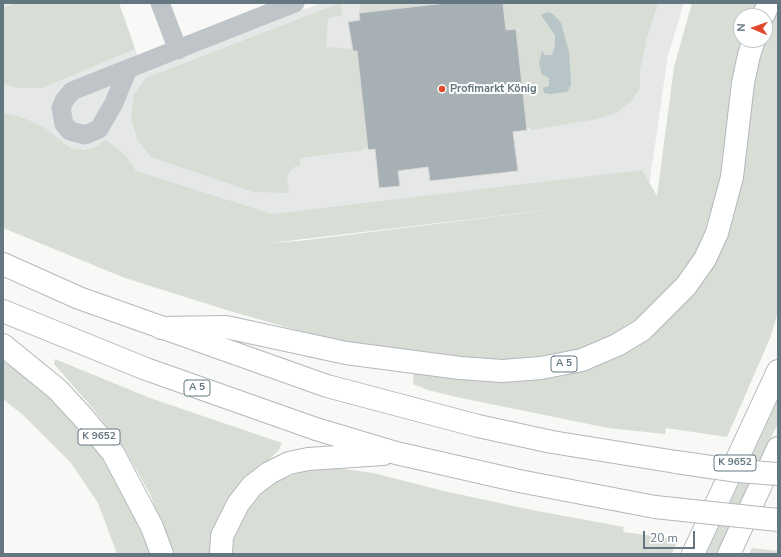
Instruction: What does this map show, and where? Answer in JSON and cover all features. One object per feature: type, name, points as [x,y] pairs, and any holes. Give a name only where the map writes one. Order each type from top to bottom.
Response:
[{"type":"highway","name":"A 5","points":[[161,328],[226,327],[346,353],[460,368],[502,371],[541,368],[582,360],[617,345],[642,330],[686,286],[705,259],[717,233],[732,177],[743,83],[751,48]]},
{"type":"highway","name":"A 5","points":[[3,264],[79,298],[161,328],[327,386],[406,408],[478,426],[552,442],[738,471],[778,474]]},
{"type":"highway","name":"A 5","points":[[3,311],[70,340],[216,395],[316,429],[396,452],[519,481],[656,507],[778,520]]},
{"type":"highway","name":"K 9652","points":[[3,345],[57,389],[113,453],[152,527],[162,554]]},
{"type":"highway","name":"K 9652","points":[[693,554],[778,370]]},
{"type":"highway","name":"K 9652","points":[[729,554],[778,448]]},
{"type":"highway","name":"A 5","points":[[221,554],[222,536],[238,504],[252,486],[269,473],[289,463],[308,459],[396,452]]},
{"type":"street","points":[[160,3],[178,50]]},
{"type":"street","points":[[128,69],[295,3]]},
{"type":"shaded area","points":[[3,3],[119,3],[143,71],[321,3],[684,3],[668,55],[649,186],[259,236],[3,165]]},
{"type":"shaded area","points":[[17,3],[119,3],[135,49],[42,88],[20,88],[3,84],[3,8]]},
{"type":"shaded area","points":[[340,3],[343,15],[328,18],[326,47],[353,49],[353,51],[357,51],[368,147],[363,148],[363,150],[300,158],[300,166],[294,167],[287,175],[289,193],[253,192],[151,157],[138,141],[131,119],[134,94],[146,78]]},
{"type":"shaded area","points":[[360,3],[428,3],[428,5],[359,13]]},
{"type":"shaded area","points":[[503,3],[658,3],[647,37],[640,71],[640,88],[632,100],[616,113],[597,119],[531,130],[530,127],[527,127],[516,31],[519,31],[519,29],[506,30]],"holes":[[[547,25],[569,52],[550,94],[549,78],[542,51],[545,55],[552,55],[555,45],[555,35]]]},
{"type":"shaded area","points":[[692,3],[759,3],[757,8],[733,8],[733,48],[743,48],[723,177],[701,247],[684,275],[635,323],[606,339],[578,350],[548,358],[498,361],[350,345],[233,312],[125,278],[3,228],[3,113],[18,116],[45,128],[70,148],[83,150],[94,148],[106,140],[125,155],[136,171],[272,214],[642,170],[657,196],[674,67]],"holes":[[[565,208],[299,241],[270,243]]]},
{"type":"shaded area","points":[[778,3],[778,311],[771,336],[727,437],[666,428],[665,434],[608,428],[461,398],[428,390],[413,384],[414,372],[566,371],[702,281],[758,48],[773,48],[773,12]]},
{"type":"shaded area","points":[[547,12],[553,14],[561,23],[569,52],[571,85],[567,92],[550,94],[544,93],[543,88],[549,86],[549,78],[542,75],[539,63],[542,51],[545,55],[552,55],[555,45],[555,35],[541,15]]},
{"type":"shaded area","points":[[55,359],[150,398],[282,443],[279,450],[238,489],[212,554],[172,554],[150,494],[125,450],[90,405],[54,364]]},
{"type":"shaded area","points":[[3,361],[29,379],[66,412],[94,447],[113,472],[138,521],[150,554],[117,554],[98,503],[71,463],[23,415],[3,399]]},
{"type":"shaded area","points":[[778,399],[777,425],[717,554],[706,554]]},
{"type":"shaded area","points":[[331,467],[373,473],[444,491],[532,510],[624,527],[623,532],[678,539],[672,554],[228,554],[239,517],[262,491],[276,482],[305,470]]},
{"type":"shaded area","points":[[752,548],[778,551],[778,554],[749,554]]},
{"type":"building","name":"Profimarkt König","points":[[446,3],[503,3],[506,30],[516,29],[527,130],[513,132],[518,171],[430,181],[428,167],[398,171],[400,186],[379,188],[375,149],[368,150],[357,51],[353,51],[348,22],[360,20],[359,13]]},
{"type":"place","name":"Profimarkt König","points":[[442,89]]}]
